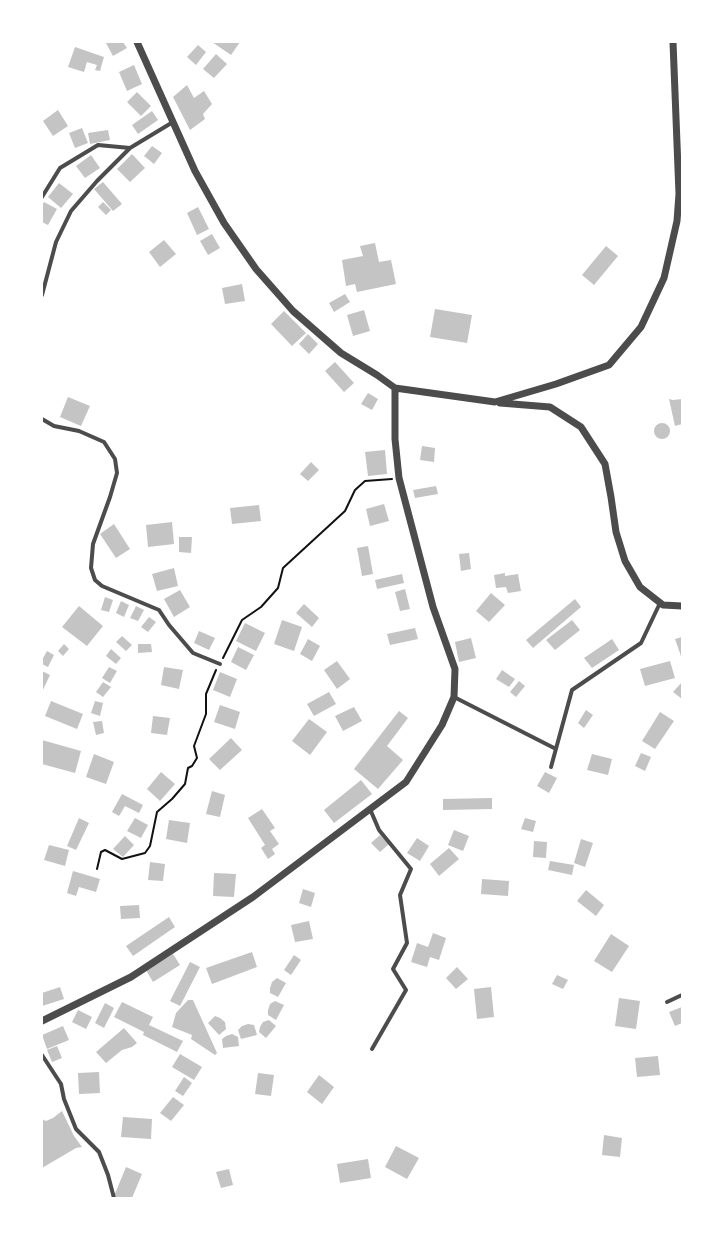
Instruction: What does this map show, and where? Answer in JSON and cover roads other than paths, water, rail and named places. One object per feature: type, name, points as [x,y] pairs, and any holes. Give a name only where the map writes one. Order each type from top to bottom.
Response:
[{"type":"street","points":[[137,42],[195,171],[224,223],[256,269],[293,311],[341,353],[395,388],[496,402],[550,407],[581,427],[605,464],[616,532],[625,561],[640,587],[660,603],[663,605],[682,606]]},
{"type":"street","points":[[496,402],[556,384],[609,365],[641,327],[664,278],[677,221],[679,194],[673,42]]},
{"type":"street","points":[[42,295],[56,242],[71,211],[97,181],[130,148],[173,122]]},
{"type":"street","points":[[42,196],[60,168],[98,145],[130,148]]},
{"type":"street","points":[[42,1021],[131,977],[253,897],[406,782],[442,725],[454,697],[455,670],[433,607],[399,478],[395,439],[395,388]]},
{"type":"street","points":[[42,419],[54,426],[79,431],[104,442],[115,459],[117,473],[93,544],[91,568],[95,580],[102,586],[159,610],[169,625],[194,653],[220,664]]},
{"type":"street","points":[[551,767],[572,690],[641,643],[660,603]]},
{"type":"street","points":[[454,697],[556,750]]},
{"type":"street","points":[[370,809],[379,830],[411,869],[400,895],[407,943],[394,969],[406,990],[372,1049]]},
{"type":"street","points":[[667,1002],[682,995]]},
{"type":"street","points":[[42,1055],[60,1084],[64,1099],[76,1129],[99,1152],[108,1175],[114,1198]]}]
